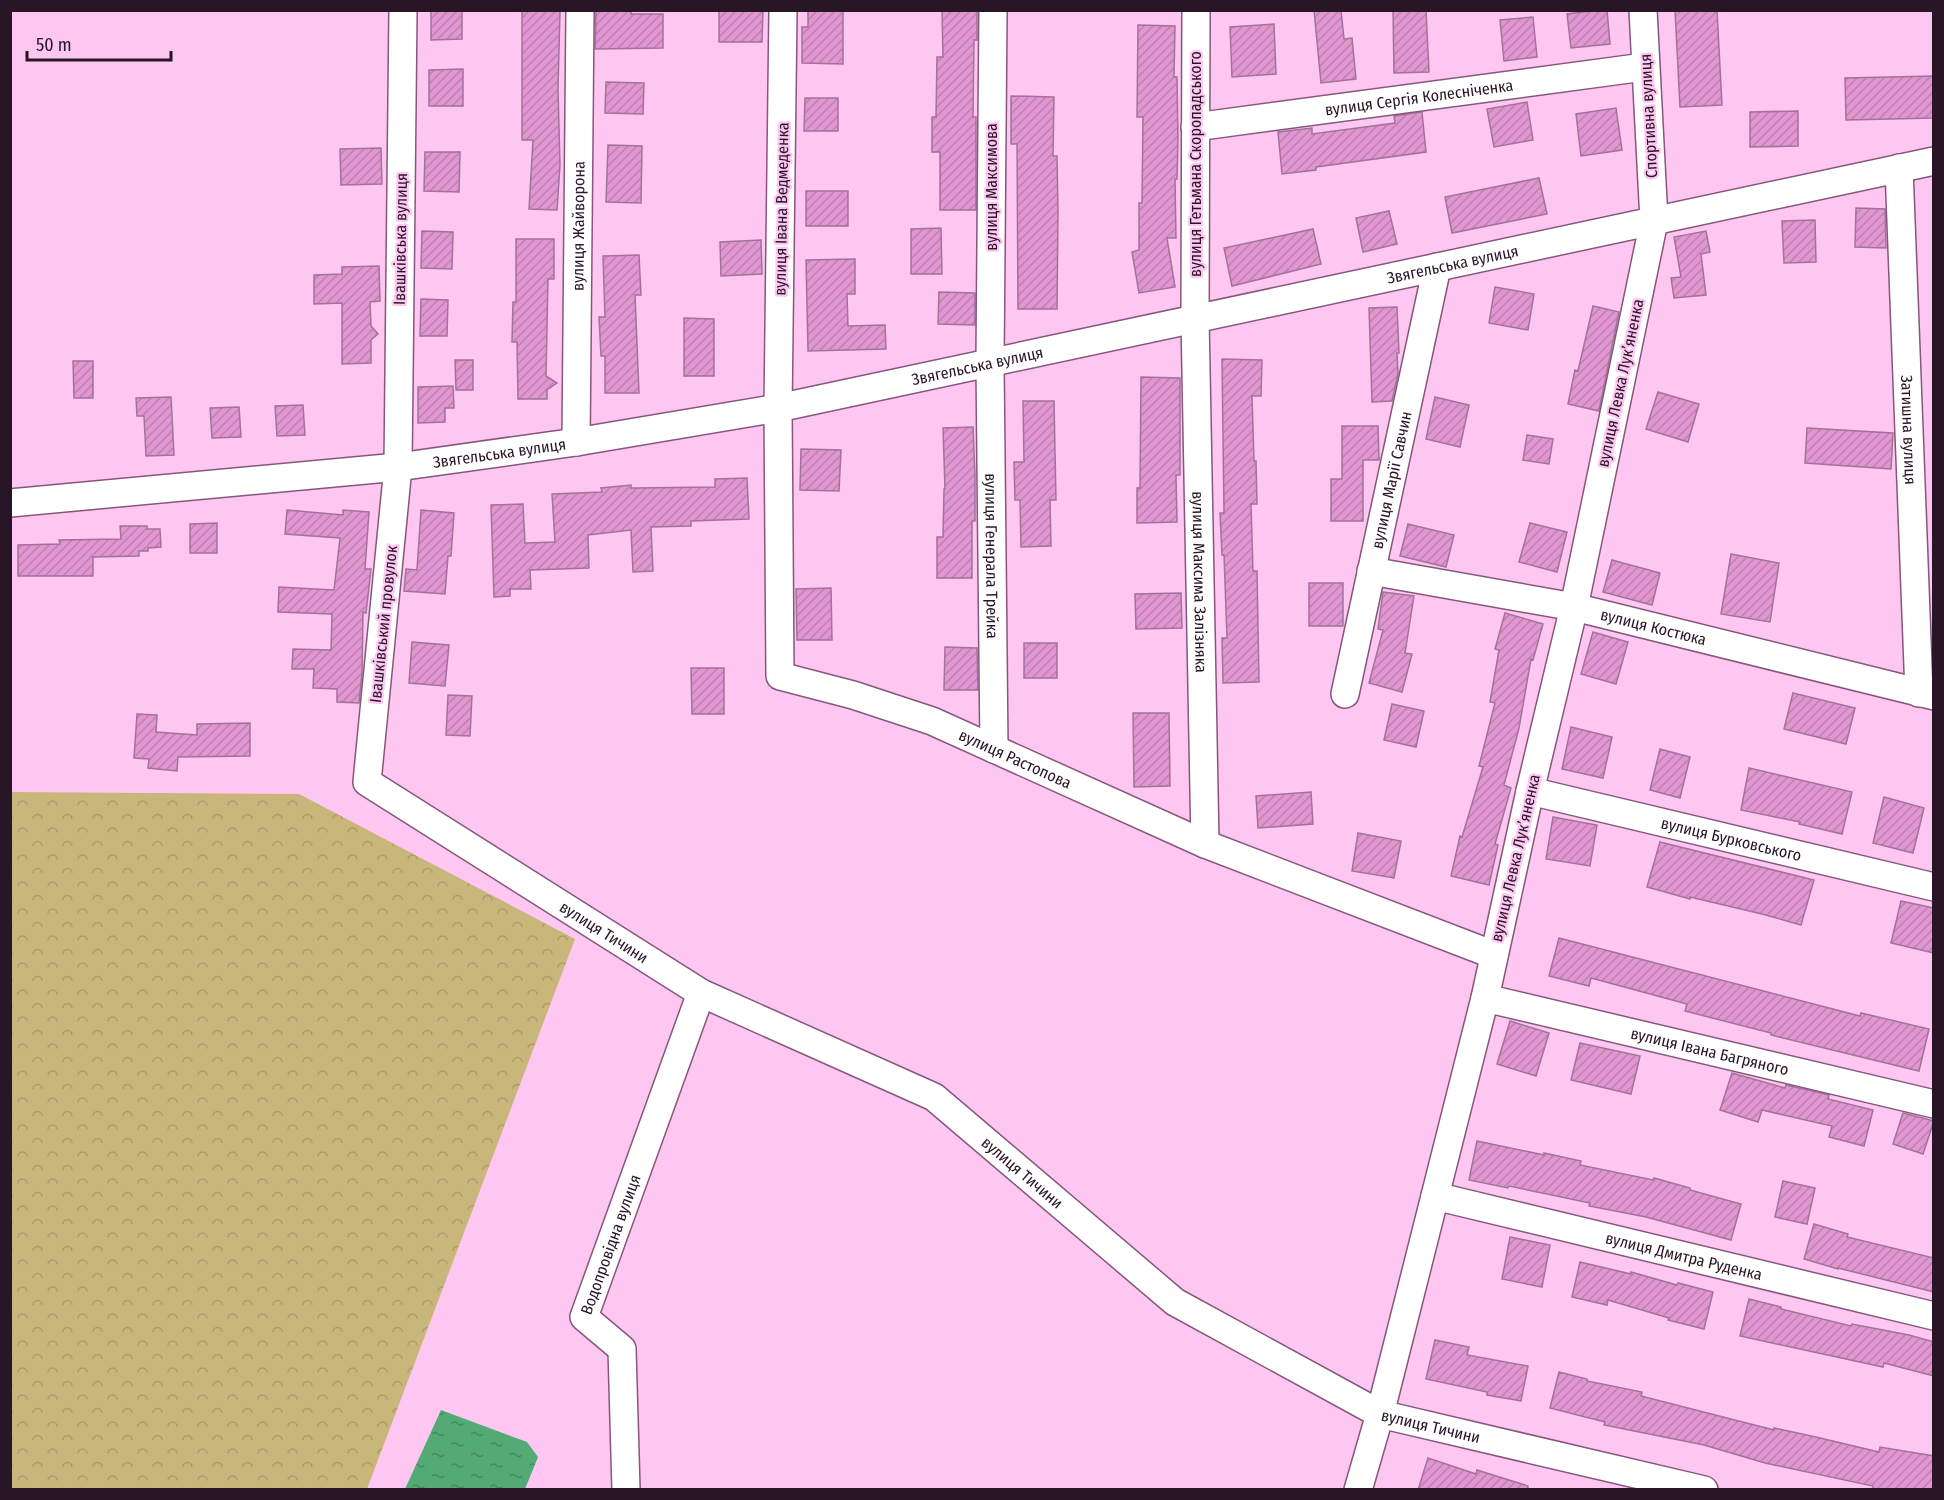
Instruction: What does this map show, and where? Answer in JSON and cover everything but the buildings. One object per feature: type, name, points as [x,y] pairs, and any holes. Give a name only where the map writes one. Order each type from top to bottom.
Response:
[{"type":"street","name":"Івашківська вулиця","points":[[398,467],[403,10]]},
{"type":"street","name":"вулиця Жайворона","points":[[576,442],[580,10]]},
{"type":"street","name":"вулиця Івана Ведмеденка","points":[[778,408],[783,10]]},
{"type":"street","name":"вулиця Максимова","points":[[990,363],[993,10]]},
{"type":"street","name":"вулиця Гетьмана Скоропадського","points":[[1195,318],[1196,10]]},
{"type":"street","name":"Спортивна вулиця","points":[[1643,10],[1644,67],[1654,221]]},
{"type":"street","name":"вулиця Сергія Колесніченка","points":[[1195,128],[1644,67]]},
{"type":"street","name":"Звягельська вулиця","points":[[10,503],[398,467],[576,442],[778,408],[1934,161]]},
{"type":"street","name":"Затишна вулиця","points":[[1899,168],[1926,694]]},
{"type":"street","name":"вулиця Левка Лукʼяненка","points":[[1358,1490],[1380,1414],[1485,998],[1530,791],[1574,607],[1654,221]]},
{"type":"street","name":"вулиця Марії Савчин","points":[[1345,694],[1437,267]]},
{"type":"street","name":"вулиця Максима Залізняка","points":[[1195,318],[1205,844]]},
{"type":"street","name":"вулиця Генерала Трейка","points":[[990,363],[994,749]]},
{"type":"street","name":"вулиця Растопова","points":[[778,408],[780,676],[853,695],[932,721],[1205,844],[1494,955]]},
{"type":"street","name":"Івашківський провулок","points":[[368,782],[398,467]]},
{"type":"street","name":"вулиця Костюка","points":[[1371,571],[1574,607],[1926,694]]},
{"type":"street","name":"вулиця Тичини","points":[[368,782],[701,993],[934,1097],[1174,1302],[1380,1414],[1704,1490]]},
{"type":"street","name":"вулиця Бурковського","points":[[1530,791],[1934,887]]},
{"type":"street","name":"Водопровідна вулиця","points":[[626,1490],[622,1348],[584,1317],[701,993]]},
{"type":"street","name":"вулиця Івана Багряного","points":[[1485,998],[1934,1104]]},
{"type":"street","name":"вулиця Дмитра Руденка","points":[[1435,1196],[1934,1316]]},
{"type":"green space","points":[[11,792],[299,794],[575,939],[367,1489],[11,1489]]},
{"type":"water","points":[[441,1410],[527,1442],[538,1457],[525,1489],[405,1489]]}]
